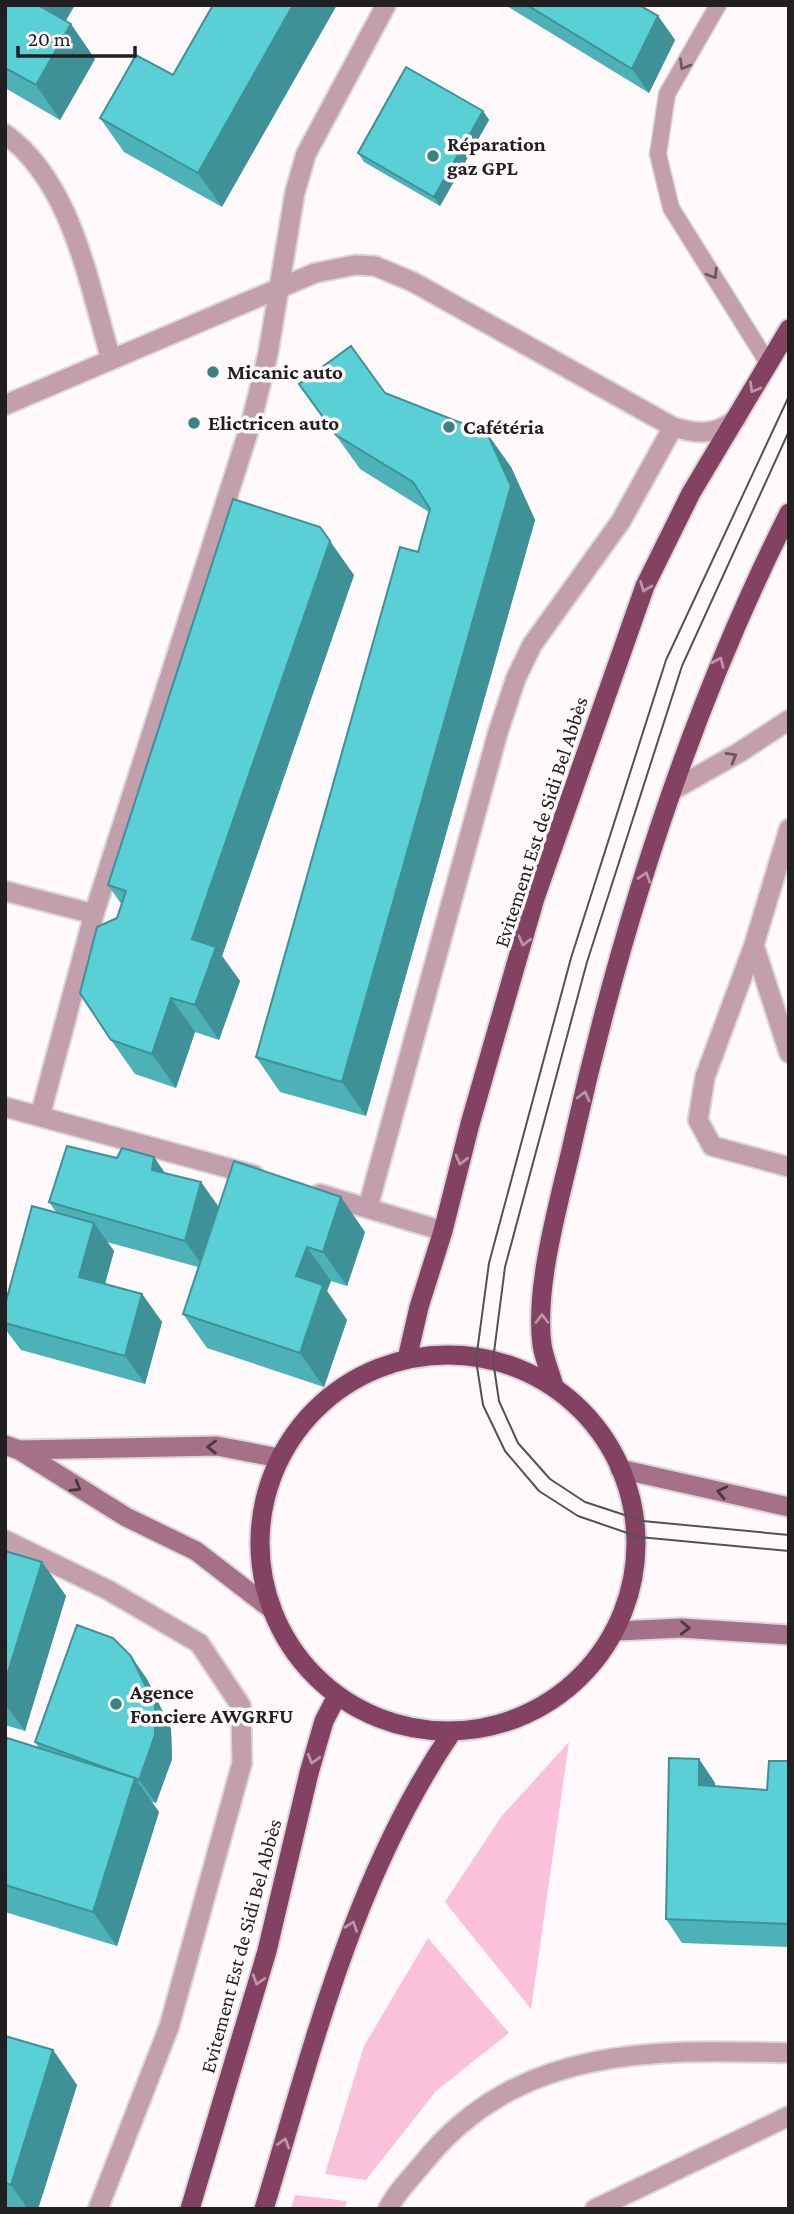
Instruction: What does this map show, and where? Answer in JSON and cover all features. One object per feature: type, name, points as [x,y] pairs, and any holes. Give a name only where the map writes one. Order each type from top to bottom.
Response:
[{"type":"highway","name":"Evitement Est de Sidi Bel Abbès","points":[[407,1359],[419,1307],[443,1231],[470,1124],[535,898],[645,586],[691,494],[789,329]]},
{"type":"highway","points":[[554,1385],[542,1345],[542,1293],[558,1210],[606,1001],[673,790],[717,668],[789,513]]},
{"type":"highway","points":[[407,1359],[476,1360],[512,1365],[554,1385],[591,1417],[620,1469],[639,1537],[633,1588],[617,1631],[575,1684],[518,1719],[452,1732],[398,1724],[373,1716],[337,1696],[298,1657],[270,1608],[261,1571],[259,1532],[265,1494],[279,1458],[297,1430],[320,1405],[346,1384],[375,1369],[407,1359]]},
{"type":"highway","name":"Evitement Est de Sidi Bel Abbès","points":[[190,2209],[267,1951],[309,1773],[324,1721],[337,1696]]},
{"type":"highway","points":[[264,2209],[336,1970],[364,1893],[410,1801],[452,1732]]},
{"type":"main road","points":[[12,1448],[217,1446],[279,1458]]},
{"type":"main road","points":[[12,1448],[126,1517],[197,1551],[270,1608]]},
{"type":"main road","points":[[620,1469],[789,1507]]},
{"type":"main road","points":[[617,1631],[681,1628],[789,1635]]},
{"type":"street","points":[[40,1116],[94,914],[251,423],[268,354],[295,192],[306,154],[386,5]]},
{"type":"street","points":[[5,134],[43,172],[57,196],[79,253],[111,359]]},
{"type":"street","points":[[5,405],[279,285],[332,268],[375,266],[394,273],[673,427],[698,435],[725,429],[736,419]]},
{"type":"street","points":[[368,1207],[498,732],[516,677],[556,609],[621,521],[673,427]]},
{"type":"street","points":[[673,790],[789,720]]},
{"type":"street","points":[[789,829],[754,945],[705,1077],[698,1121],[712,1146],[789,1167]]},
{"type":"street","points":[[5,891],[94,914]]},
{"type":"street","points":[[754,945],[789,1054]]},
{"type":"street","points":[[5,1107],[276,1181]]},
{"type":"street","points":[[302,1189],[443,1231]]},
{"type":"street","points":[[5,1540],[108,1590],[199,1643],[242,1706],[242,1763],[169,2027],[98,2209]]},
{"type":"street","points":[[388,2209],[435,2148],[482,2106],[546,2073],[618,2056],[718,2050],[789,2053]]},
{"type":"street","points":[[595,2209],[789,2116]]},
{"type":"lane","points":[[718,5],[667,94],[659,155],[671,208],[768,363]]},
{"type":"shaded area","points":[[569,1742],[531,2009],[445,1902],[501,1817]]},
{"type":"shaded area","points":[[428,1938],[509,2033],[436,2091],[366,2180],[325,2174],[364,2046]]},
{"type":"shaded area","points":[[295,2195],[347,2201],[344,2209],[291,2209]]},
{"type":"building","points":[[5,5],[38,5],[71,24],[36,85],[5,68]]},
{"type":"building","points":[[213,5],[293,5],[198,173],[100,118],[136,55],[173,75]]},
{"type":"building","points":[[527,5],[639,5],[658,16],[632,69]]},
{"type":"building","points":[[406,67],[483,111],[434,197],[358,153]]},
{"type":"building","points":[[351,346],[385,393],[487,433],[511,486],[342,1082],[256,1057],[400,547],[418,552],[430,509],[413,482],[336,435],[299,384]]},
{"type":"building","points":[[233,499],[320,527],[330,541],[192,939],[216,947],[195,1005],[171,998],[152,1054],[111,1040],[80,993],[97,927],[117,918],[126,891],[108,885]]},
{"type":"building","points":[[67,1146],[117,1158],[122,1148],[154,1157],[152,1170],[201,1182],[185,1241],[49,1202]]},
{"type":"building","points":[[234,1161],[341,1197],[323,1252],[307,1247],[296,1276],[323,1285],[300,1353],[183,1314]]},
{"type":"building","points":[[32,1206],[94,1223],[79,1277],[142,1294],[125,1356],[5,1323],[5,1305]]},
{"type":"building","points":[[5,1551],[42,1562],[5,1682]]},
{"type":"building","name":"Agence Fonciere AWGRFU","points":[[77,1625],[113,1638],[131,1656],[155,1705],[155,1735],[139,1780],[35,1742]]},
{"type":"building","points":[[7,1738],[135,1778],[93,1912],[5,1885]]},
{"type":"building","points":[[669,1758],[699,1759],[699,1785],[767,1790],[769,1761],[789,1761],[789,1924],[666,1919]]},
{"type":"building","points":[[5,2036],[53,2050],[11,2185],[5,2183]]},
{"type":"tram line","points":[[789,396],[666,660],[571,958],[489,1263],[476,1360],[483,1405],[505,1451],[539,1491],[578,1516],[639,1537],[789,1551]]},
{"type":"tram line","points":[[789,431],[682,666],[587,962],[505,1267],[493,1360],[499,1401],[518,1443],[550,1479],[585,1502],[643,1521],[789,1535]]},
{"type":"place","name":"Réparation gaz GPL","points":[[433,156]]},
{"type":"place","name":"Micanic auto","points":[[213,372]]},
{"type":"place","name":"Elictricen auto","points":[[194,423]]},
{"type":"place","name":"Cafétéria","points":[[449,427]]},
{"type":"place","name":"Agence Fonciere AWGRFU","points":[[116,1704]]}]
